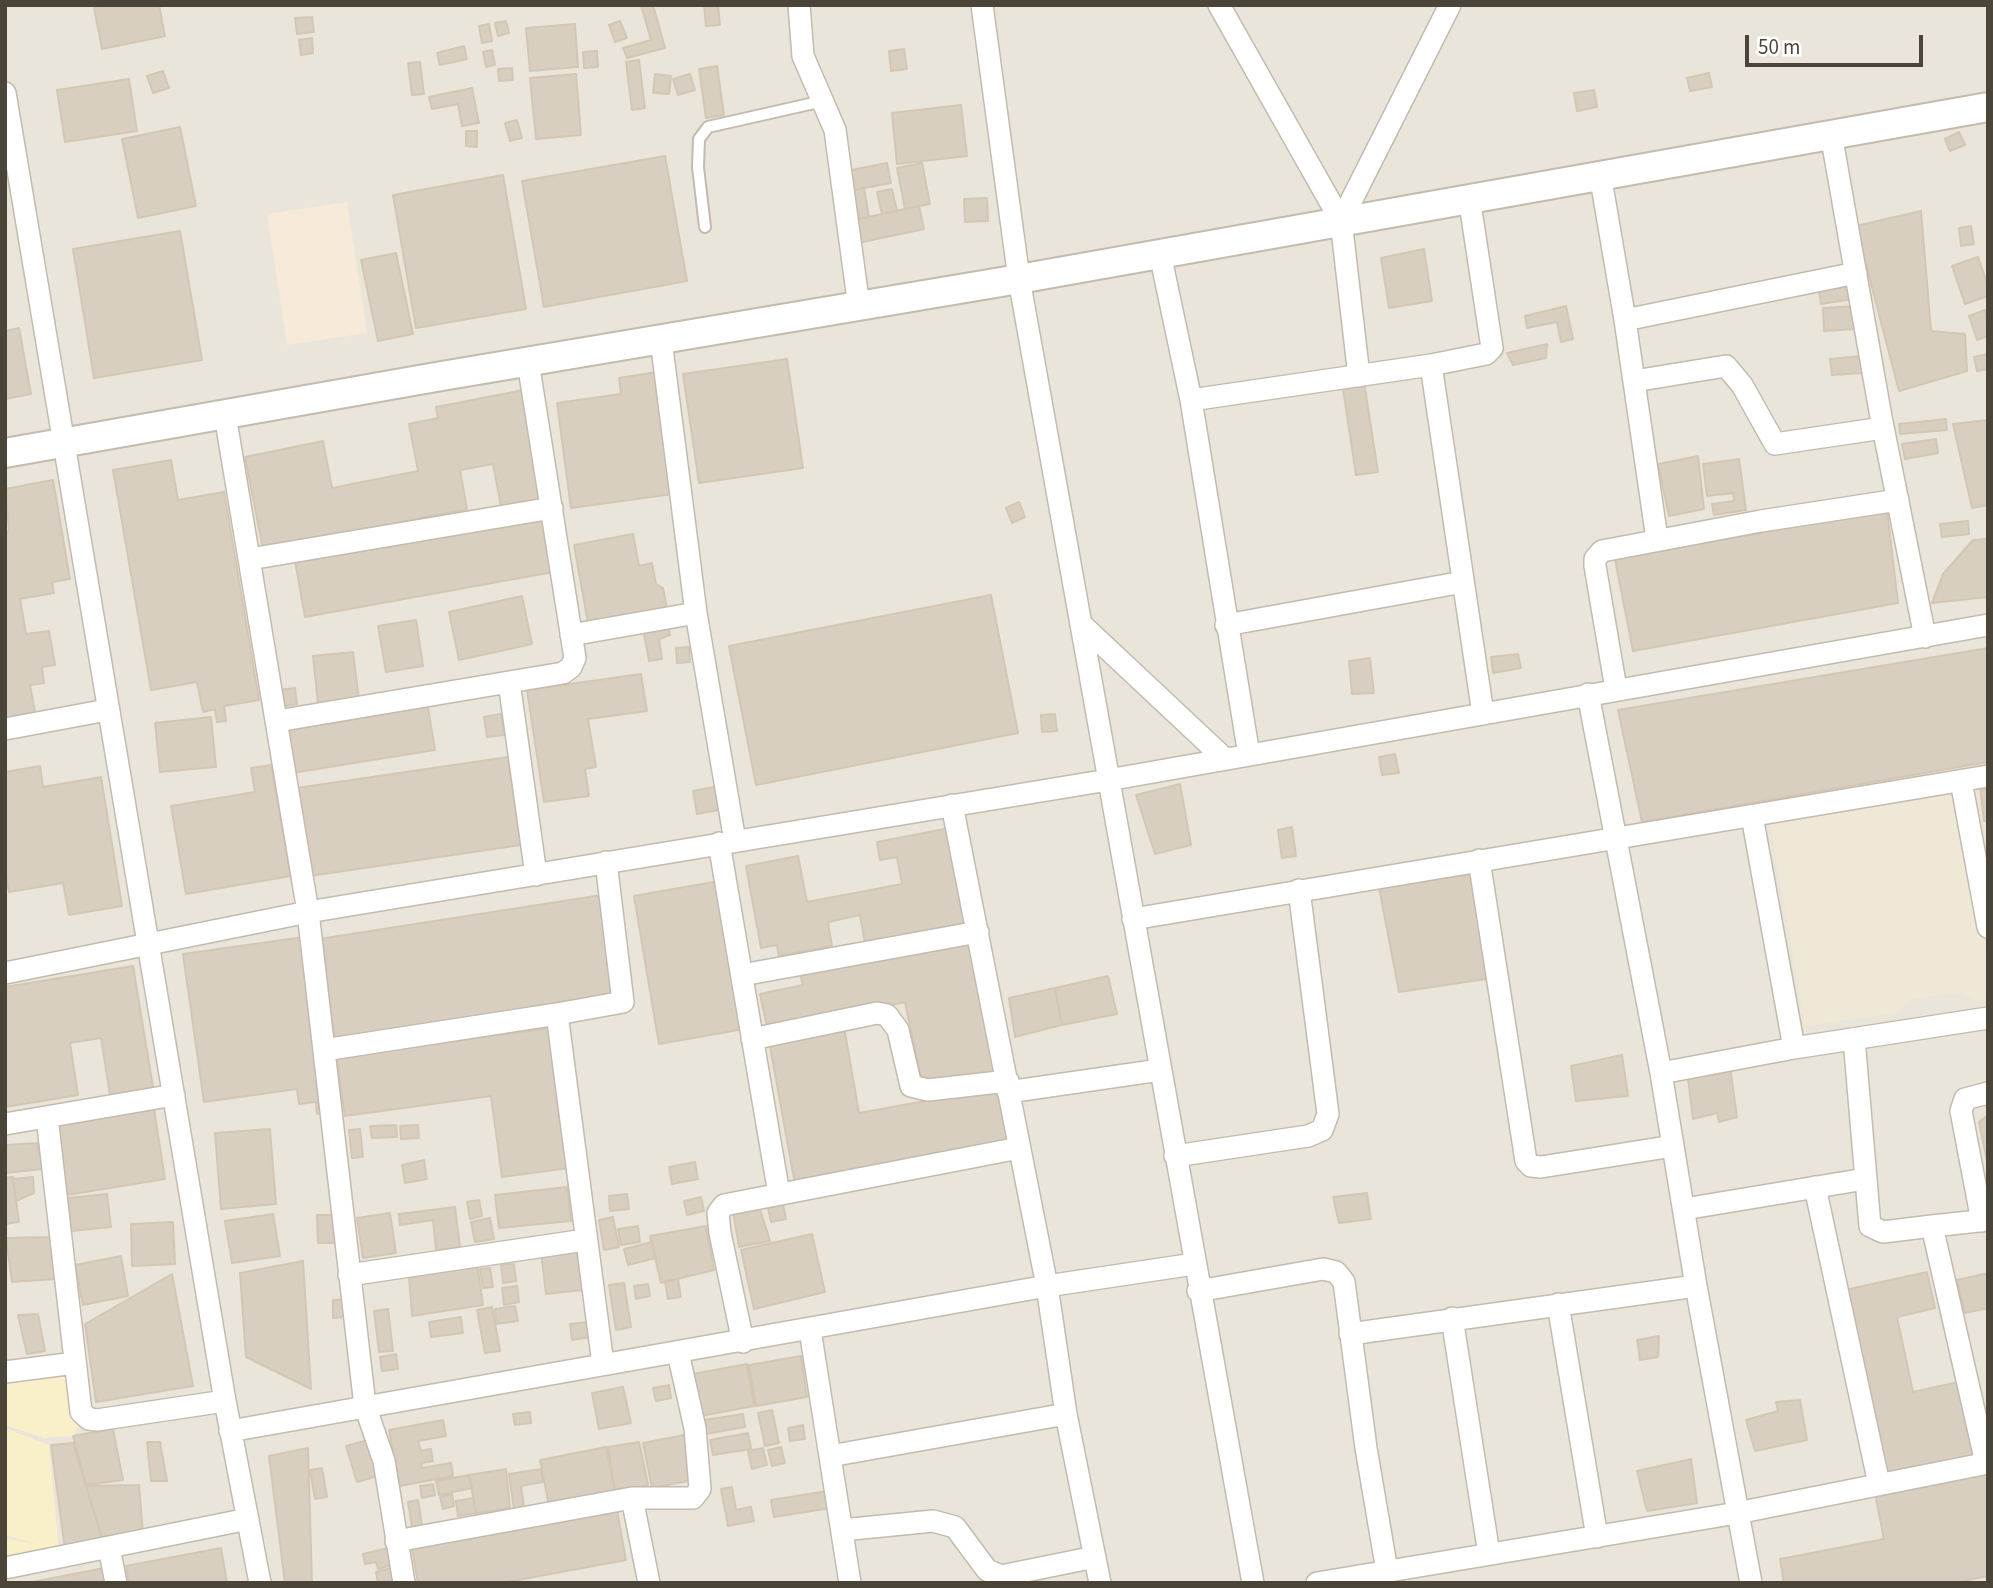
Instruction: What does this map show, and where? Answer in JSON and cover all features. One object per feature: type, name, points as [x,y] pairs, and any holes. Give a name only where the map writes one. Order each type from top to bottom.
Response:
[{"type":"street","points":[[799,5],[803,56],[835,130],[859,307]]},
{"type":"street","points":[[982,5],[1018,279],[1198,1291],[1253,1583]]},
{"type":"street","points":[[1219,5],[1340,220],[1359,376]]},
{"type":"street","points":[[1340,220],[1450,5]]},
{"type":"street","points":[[5,93],[230,1431],[260,1583]]},
{"type":"street","points":[[5,453],[859,307],[1988,107]]},
{"type":"street","points":[[1831,134],[1883,428],[1925,637]]},
{"type":"street","points":[[1600,174],[1625,320],[1657,539]]},
{"type":"street","points":[[1191,400],[1431,365],[1486,354],[1492,348],[1469,197]]},
{"type":"street","points":[[1160,254],[1191,400],[1248,755]]},
{"type":"street","points":[[1625,320],[1856,273]]},
{"type":"street","points":[[661,340],[742,975],[779,1194]]},
{"type":"street","points":[[277,721],[563,673],[571,667],[575,658],[528,362]]},
{"type":"street","points":[[1431,365],[1483,713]]},
{"type":"street","points":[[1634,382],[1726,366],[1742,385],[1776,444],[1883,428]]},
{"type":"street","points":[[225,415],[308,912],[365,1406],[384,1461],[404,1583]]},
{"type":"street","points":[[1616,689],[1595,559],[1602,551],[1657,539],[1898,500]]},
{"type":"street","points":[[250,559],[552,508]]},
{"type":"street","points":[[1226,625],[1463,582]]},
{"type":"street","points":[[571,635],[696,612]]},
{"type":"street","points":[[1081,624],[1225,759]]},
{"type":"street","points":[[6,968],[149,946],[308,912],[1108,780],[1988,625]]},
{"type":"street","points":[[509,682],[536,875]]},
{"type":"street","points":[[1588,694],[1661,1073],[1696,1286],[1751,1583]]},
{"type":"street","points":[[5,729],[107,710]]},
{"type":"street","points":[[1133,919],[1988,776]]},
{"type":"street","points":[[1961,781],[1988,927]]},
{"type":"street","points":[[952,805],[1047,1286],[1066,1414],[1100,1583]]},
{"type":"street","points":[[1752,816],[1794,1048]]},
{"type":"street","points":[[1479,860],[1526,1161],[1531,1166],[1541,1167],[1673,1146]]},
{"type":"street","points":[[324,1050],[623,1002],[606,862]]},
{"type":"street","points":[[1175,1156],[1308,1136],[1322,1130],[1328,1114],[1299,890]]},
{"type":"street","points":[[742,975],[978,932]]},
{"type":"street","points":[[752,1039],[877,1013],[887,1015],[898,1030],[911,1086],[928,1090],[1008,1086],[1160,1070]]},
{"type":"street","points":[[557,1014],[603,1364]]},
{"type":"street","points":[[1661,1073],[1794,1048],[1988,1018]]},
{"type":"street","points":[[1854,1039],[1865,1179],[1870,1226],[1874,1230],[1883,1232],[1985,1221],[1961,1111],[1965,1100],[1988,1093]]},
{"type":"street","points":[[5,1124],[174,1095]]},
{"type":"street","points":[[47,1117],[81,1412],[89,1419],[225,1401]]},
{"type":"street","points":[[743,1342],[718,1213],[724,1205],[1019,1148]]},
{"type":"street","points":[[1684,1209],[1865,1179]]},
{"type":"street","points":[[1815,1187],[1879,1484]]},
{"type":"street","points":[[1317,1583],[1737,1513],[1987,1463],[1932,1226]]},
{"type":"street","points":[[349,1275],[585,1240]]},
{"type":"street","points":[[230,1431],[1047,1286],[1194,1264]]},
{"type":"street","points":[[1198,1291],[1323,1269],[1336,1272],[1344,1282],[1387,1571]]},
{"type":"street","points":[[1350,1334],[1696,1286]]},
{"type":"street","points":[[1558,1304],[1597,1537]]},
{"type":"street","points":[[1452,1318],[1489,1554]]},
{"type":"street","points":[[810,1330],[850,1583]]},
{"type":"street","points":[[396,1541],[632,1498],[683,1500],[693,1497],[700,1489],[695,1428],[678,1353]]},
{"type":"street","points":[[5,1372],[75,1363]]},
{"type":"street","points":[[830,1455],[1066,1414]]},
{"type":"street","points":[[632,1498],[649,1583]]},
{"type":"street","points":[[9,1583],[6,1568],[247,1519]]},
{"type":"street","points":[[842,1530],[933,1521],[955,1527],[987,1570],[1001,1576],[1095,1557]]},
{"type":"street","points":[[109,1547],[116,1583]]},
{"type":"lane","points":[[705,227],[698,167],[699,139],[708,127],[823,101]]},
{"type":"shaded area","points":[[5,5],[1988,5],[1988,1583],[5,1583]]},
{"type":"shaded area","points":[[347,202],[367,333],[287,345],[267,214]]},
{"type":"shaded area","points":[[1957,785],[1988,960],[1988,998],[1976,1002],[1963,992],[1912,999],[1895,1013],[1805,1026],[1769,817]]},
{"type":"sand","points":[[69,1364],[80,1425],[73,1436],[44,1438],[5,1425],[5,1377]]},
{"type":"sand","points":[[5,1428],[49,1445],[59,1549],[5,1563],[5,1538],[39,1545],[5,1535]]},
{"type":"building","points":[[159,5],[165,36],[102,49],[94,7]]},
{"type":"building","points":[[641,5],[653,5],[665,48],[627,58],[623,48],[651,40]]},
{"type":"building","points":[[704,5],[718,5],[720,25],[706,26]]},
{"type":"building","points":[[312,17],[314,32],[297,34],[295,18]]},
{"type":"building","points":[[506,21],[509,33],[498,36],[495,23]]},
{"type":"building","points":[[620,21],[627,38],[615,42],[609,25]]},
{"type":"building","points":[[489,24],[492,41],[482,43],[479,26]]},
{"type":"building","points":[[575,24],[578,67],[530,71],[526,28]]},
{"type":"building","points":[[312,38],[313,53],[301,55],[299,40]]},
{"type":"building","points":[[464,46],[467,59],[440,65],[437,53]]},
{"type":"building","points":[[904,49],[907,69],[891,71],[889,51]]},
{"type":"building","points":[[492,50],[495,65],[486,67],[483,52]]},
{"type":"building","points":[[597,51],[598,67],[584,68],[583,52]]},
{"type":"building","points":[[639,60],[645,108],[632,110],[626,62]]},
{"type":"building","points":[[420,62],[424,94],[412,95],[408,63]]},
{"type":"building","points":[[717,66],[724,115],[706,118],[699,69]]},
{"type":"building","points":[[512,68],[513,80],[499,81],[498,69]]},
{"type":"building","points":[[163,71],[169,88],[153,93],[147,76]]},
{"type":"building","points":[[1709,73],[1712,87],[1690,91],[1687,78]]},
{"type":"building","points":[[576,74],[581,135],[536,139],[530,78]]},
{"type":"building","points":[[655,74],[671,76],[669,94],[653,93]]},
{"type":"building","points":[[690,74],[695,90],[678,95],[673,79]]},
{"type":"building","points":[[129,79],[137,131],[65,142],[57,90]]},
{"type":"building","points":[[472,88],[479,123],[462,126],[458,104],[432,109],[429,97]]},
{"type":"building","points":[[1594,90],[1597,107],[1577,111],[1574,93]]},
{"type":"building","points":[[961,105],[967,156],[897,164],[892,113]]},
{"type":"building","points":[[517,120],[522,138],[510,141],[505,123]]},
{"type":"building","points":[[180,127],[196,206],[138,218],[122,139]]},
{"type":"building","points":[[466,131],[477,131],[477,147],[466,146]]},
{"type":"building","points":[[1959,132],[1965,145],[1950,151],[1945,139]]},
{"type":"building","points":[[665,156],[687,281],[544,307],[522,181]]},
{"type":"building","points":[[887,163],[891,183],[849,191],[846,171]]},
{"type":"building","points":[[922,163],[930,204],[905,209],[897,168]]},
{"type":"building","points":[[503,175],[526,309],[416,328],[393,195]]},
{"type":"building","points":[[864,188],[869,217],[854,220],[849,191]]},
{"type":"building","points":[[892,189],[897,211],[882,214],[877,192]]},
{"type":"building","points":[[987,198],[988,221],[965,222],[964,199]]},
{"type":"building","points":[[919,206],[924,229],[858,243],[854,220]]},
{"type":"building","points":[[1921,211],[1931,331],[1965,334],[1967,371],[1899,391],[1856,226]]},
{"type":"building","points":[[1971,226],[1974,244],[1961,246],[1959,228]]},
{"type":"building","points":[[180,231],[202,360],[94,378],[73,249]]},
{"type":"building","points":[[1424,249],[1432,301],[1389,308],[1381,258]]},
{"type":"building","points":[[396,253],[413,334],[378,341],[361,260]]},
{"type":"building","points":[[1978,257],[1988,286],[1988,296],[1965,304],[1952,266]]},
{"type":"building","points":[[1851,286],[1853,299],[1821,304],[1819,291]]},
{"type":"building","points":[[1566,306],[1573,339],[1561,342],[1557,322],[1527,328],[1525,316]]},
{"type":"building","points":[[1856,306],[1857,329],[1824,331],[1823,308]]},
{"type":"building","points":[[1985,310],[1988,336],[1977,340],[1969,316]]},
{"type":"building","points":[[19,328],[31,394],[5,399],[5,331]]},
{"type":"building","points":[[1547,344],[1546,358],[1513,365],[1507,353]]},
{"type":"building","points":[[1988,354],[1988,369],[1977,371],[1974,357]]},
{"type":"building","points":[[1862,356],[1863,373],[1832,375],[1830,359]]},
{"type":"building","points":[[787,359],[803,468],[699,483],[683,374]]},
{"type":"building","points":[[657,372],[673,494],[571,508],[557,403],[621,394],[619,378]]},
{"type":"building","points":[[1364,382],[1378,472],[1356,475],[1343,389]]},
{"type":"building","points":[[529,389],[551,502],[502,512],[493,464],[460,470],[467,509],[263,549],[245,457],[323,441],[332,488],[418,471],[409,424],[438,418],[436,407]]},
{"type":"building","points":[[1946,419],[1947,430],[1900,434],[1899,424]]},
{"type":"building","points":[[1988,420],[1988,505],[1972,508],[1953,424]]},
{"type":"building","points":[[1936,439],[1938,453],[1905,459],[1902,444]]},
{"type":"building","points":[[1698,456],[1704,509],[1669,516],[1658,464]]},
{"type":"building","points":[[1739,459],[1746,510],[1714,515],[1712,504],[1734,501],[1733,493],[1707,496],[1703,464]]},
{"type":"building","points":[[171,460],[178,500],[224,492],[259,700],[224,706],[226,721],[217,722],[215,709],[203,712],[197,682],[151,690],[113,470]]},
{"type":"building","points":[[53,480],[70,579],[52,582],[54,593],[20,599],[26,634],[49,631],[55,665],[42,667],[44,683],[30,685],[35,712],[5,718],[5,532],[9,531],[5,489]]},
{"type":"building","points":[[1019,502],[1025,517],[1012,523],[1006,508]]},
{"type":"building","points":[[1887,510],[1898,603],[1633,651],[1615,559]]},
{"type":"building","points":[[544,517],[553,572],[305,617],[295,561]]},
{"type":"building","points":[[1968,521],[1969,534],[1942,537],[1940,524]]},
{"type":"building","points":[[633,534],[639,566],[652,563],[656,584],[663,588],[667,609],[588,623],[574,545]]},
{"type":"building","points":[[1988,539],[1988,597],[1932,603],[1943,574],[1973,540]]},
{"type":"building","points":[[991,595],[1018,733],[756,785],[729,646]]},
{"type":"building","points":[[522,596],[532,644],[459,660],[449,612]]},
{"type":"building","points":[[416,620],[423,666],[386,672],[378,626]]},
{"type":"building","points":[[668,624],[670,635],[659,639],[662,659],[649,661],[643,628]]},
{"type":"building","points":[[689,647],[690,662],[677,663],[676,648]]},
{"type":"building","points":[[1988,648],[1988,762],[1642,822],[1618,710]]},
{"type":"building","points":[[353,652],[359,700],[318,704],[313,656]]},
{"type":"building","points":[[1518,654],[1521,668],[1493,673],[1491,657]]},
{"type":"building","points":[[1370,658],[1374,693],[1352,694],[1349,661]]},
{"type":"building","points":[[641,674],[647,711],[588,719],[596,767],[585,769],[589,796],[544,802],[527,690]]},
{"type":"building","points":[[295,688],[297,704],[281,707],[279,690]]},
{"type":"building","points":[[427,702],[435,750],[292,773],[285,725]]},
{"type":"building","points":[[501,714],[504,735],[487,737],[484,717]]},
{"type":"building","points":[[1055,714],[1057,731],[1042,732],[1041,715]]},
{"type":"building","points":[[211,717],[216,767],[160,772],[155,723]]},
{"type":"building","points":[[1395,754],[1399,773],[1382,775],[1379,757]]},
{"type":"building","points":[[508,757],[521,845],[310,876],[297,788]]},
{"type":"building","points":[[271,765],[291,876],[186,894],[171,806],[255,792],[251,768]]},
{"type":"building","points":[[40,766],[43,787],[101,777],[122,906],[69,915],[63,883],[9,892],[5,870],[5,772]]},
{"type":"building","points":[[1180,784],[1191,845],[1155,854],[1136,795]]},
{"type":"building","points":[[1988,785],[1988,821],[1984,821],[1980,786]]},
{"type":"building","points":[[714,787],[719,810],[697,814],[693,791]]},
{"type":"building","points":[[955,827],[973,922],[865,943],[860,915],[828,922],[832,946],[779,956],[777,945],[761,948],[746,866],[798,856],[807,902],[902,884],[897,857],[880,860],[877,842]]},
{"type":"building","points":[[1292,827],[1296,856],[1282,858],[1278,830]]},
{"type":"building","points":[[1472,875],[1486,979],[1399,992],[1378,882]]},
{"type":"building","points":[[719,881],[744,1029],[659,1044],[634,896]]},
{"type":"building","points":[[602,895],[617,993],[335,1038],[319,939]]},
{"type":"building","points":[[975,936],[1004,1071],[923,1088],[905,1002],[768,1031],[760,994],[803,985],[800,973]]},
{"type":"building","points":[[304,937],[328,1112],[317,1114],[316,1102],[299,1104],[297,1089],[204,1102],[183,954]]},
{"type":"building","points":[[133,966],[153,1087],[110,1095],[101,1038],[70,1043],[78,1095],[5,1107],[5,987]]},
{"type":"building","points":[[1108,976],[1117,1014],[1062,1025],[1055,988]]},
{"type":"building","points":[[1055,988],[1062,1025],[1015,1037],[1009,998]]},
{"type":"building","points":[[844,1027],[859,1113],[1003,1087],[1014,1144],[795,1184],[769,1041]]},
{"type":"building","points":[[550,1028],[569,1168],[502,1177],[491,1096],[345,1116],[336,1058]]},
{"type":"building","points":[[1622,1055],[1628,1096],[1576,1101],[1571,1066]]},
{"type":"building","points":[[1730,1068],[1737,1117],[1719,1122],[1717,1113],[1693,1119],[1688,1078]]},
{"type":"building","points":[[153,1103],[165,1179],[67,1195],[55,1118]]},
{"type":"building","points":[[1988,1115],[1988,1166],[1979,1122]]},
{"type":"building","points":[[396,1125],[397,1137],[372,1138],[370,1126]]},
{"type":"building","points":[[418,1125],[419,1138],[401,1139],[400,1126]]},
{"type":"building","points":[[270,1129],[276,1204],[221,1209],[215,1133]]},
{"type":"building","points":[[360,1129],[363,1157],[352,1158],[349,1130]]},
{"type":"building","points":[[37,1143],[43,1169],[5,1173],[5,1145]]},
{"type":"building","points":[[424,1160],[427,1179],[405,1183],[402,1165]]},
{"type":"building","points":[[695,1162],[698,1179],[672,1184],[669,1167]]},
{"type":"building","points":[[13,1177],[19,1222],[5,1224],[5,1178]]},
{"type":"building","points":[[33,1177],[34,1193],[16,1201],[13,1179]]},
{"type":"building","points":[[567,1187],[571,1221],[499,1228],[495,1195]]},
{"type":"building","points":[[1367,1193],[1371,1219],[1339,1223],[1333,1197]]},
{"type":"building","points":[[107,1194],[111,1227],[71,1231],[68,1198]]},
{"type":"building","points":[[627,1194],[629,1209],[610,1211],[609,1196]]},
{"type":"building","points":[[701,1197],[704,1211],[687,1215],[684,1201]]},
{"type":"building","points":[[479,1200],[482,1216],[470,1219],[467,1202]]},
{"type":"building","points":[[783,1204],[786,1219],[771,1222],[768,1208]]},
{"type":"building","points":[[759,1206],[770,1241],[739,1247],[733,1211]]},
{"type":"building","points":[[455,1207],[460,1247],[436,1250],[433,1220],[400,1225],[399,1214]]},
{"type":"building","points":[[390,1213],[396,1253],[363,1258],[357,1218]]},
{"type":"building","points":[[273,1214],[280,1256],[232,1263],[225,1221]]},
{"type":"building","points":[[317,1215],[338,1215],[341,1243],[318,1243]]},
{"type":"building","points":[[613,1217],[619,1247],[604,1250],[599,1220]]},
{"type":"building","points":[[490,1218],[494,1239],[475,1242],[471,1222]]},
{"type":"building","points":[[173,1222],[175,1264],[132,1266],[131,1224]]},
{"type":"building","points":[[638,1226],[640,1242],[621,1245],[618,1229]]},
{"type":"building","points":[[706,1226],[714,1270],[661,1283],[650,1236]]},
{"type":"building","points":[[812,1234],[825,1292],[754,1309],[741,1250]]},
{"type":"building","points":[[52,1237],[57,1279],[12,1282],[6,1238]]},
{"type":"building","points":[[652,1242],[656,1258],[628,1265],[624,1249]]},
{"type":"building","points":[[577,1247],[582,1290],[546,1294],[541,1252]]},
{"type":"building","points":[[121,1256],[128,1296],[83,1305],[75,1265]]},
{"type":"building","points":[[303,1261],[311,1389],[246,1357],[240,1273]]},
{"type":"building","points":[[477,1264],[483,1305],[412,1316],[409,1276]]},
{"type":"building","points":[[514,1264],[516,1281],[503,1283],[501,1265]]},
{"type":"building","points":[[490,1268],[493,1287],[483,1288],[480,1269]]},
{"type":"building","points":[[1927,1272],[1935,1308],[1897,1317],[1913,1392],[1963,1381],[1979,1459],[1885,1479],[1845,1290]]},
{"type":"building","points":[[1988,1273],[1988,1308],[1965,1313],[1957,1280]]},
{"type":"building","points":[[172,1274],[193,1386],[96,1402],[85,1324]]},
{"type":"building","points":[[678,1279],[681,1297],[668,1299],[665,1281]]},
{"type":"building","points":[[624,1283],[631,1327],[616,1330],[609,1285]]},
{"type":"building","points":[[648,1284],[650,1296],[636,1299],[634,1286]]},
{"type":"building","points":[[517,1286],[519,1302],[504,1305],[502,1288]]},
{"type":"building","points":[[348,1299],[348,1317],[333,1318],[333,1300]]},
{"type":"building","points":[[515,1306],[518,1321],[497,1324],[495,1309]]},
{"type":"building","points":[[492,1307],[500,1351],[485,1353],[477,1310]]},
{"type":"building","points":[[388,1309],[393,1351],[379,1352],[374,1311]]},
{"type":"building","points":[[38,1314],[45,1351],[27,1354],[18,1315]]},
{"type":"building","points":[[461,1317],[463,1333],[431,1337],[429,1322]]},
{"type":"building","points":[[588,1322],[590,1337],[572,1340],[570,1324]]},
{"type":"building","points":[[1659,1336],[1658,1357],[1640,1360],[1637,1340]]},
{"type":"building","points":[[396,1354],[398,1369],[382,1371],[380,1357]]},
{"type":"building","points":[[801,1356],[807,1397],[756,1406],[749,1365]]},
{"type":"building","points":[[747,1364],[754,1406],[701,1416],[693,1374]]},
{"type":"building","points":[[669,1385],[671,1398],[656,1401],[653,1388]]},
{"type":"building","points":[[623,1387],[631,1423],[599,1429],[592,1393]]},
{"type":"building","points":[[1800,1400],[1807,1440],[1755,1451],[1746,1420],[1778,1411],[1776,1402]]},
{"type":"building","points":[[772,1410],[779,1443],[765,1446],[758,1413]]},
{"type":"building","points":[[530,1412],[531,1423],[515,1425],[513,1414]]},
{"type":"building","points":[[743,1414],[745,1427],[706,1434],[704,1420]]},
{"type":"building","points":[[443,1420],[446,1436],[418,1441],[421,1451],[431,1449],[433,1461],[421,1463],[422,1468],[451,1463],[453,1476],[400,1486],[389,1430]]},
{"type":"building","points":[[803,1425],[805,1439],[790,1441],[788,1428]]},
{"type":"building","points":[[113,1429],[123,1480],[86,1485],[73,1436]]},
{"type":"building","points":[[748,1433],[751,1449],[713,1455],[710,1440]]},
{"type":"building","points":[[684,1435],[693,1480],[652,1488],[643,1443]]},
{"type":"building","points":[[368,1440],[378,1476],[357,1482],[346,1446]]},
{"type":"building","points":[[147,1442],[160,1442],[167,1481],[151,1481]]},
{"type":"building","points":[[639,1442],[648,1485],[615,1493],[608,1447]]},
{"type":"building","points":[[73,1443],[102,1538],[65,1549],[51,1445]]},
{"type":"building","points":[[606,1447],[615,1493],[549,1506],[540,1460]]},
{"type":"building","points":[[781,1447],[785,1463],[772,1466],[768,1450]]},
{"type":"building","points":[[308,1448],[312,1583],[285,1583],[269,1456]]},
{"type":"building","points":[[763,1448],[767,1465],[752,1469],[748,1451]]},
{"type":"building","points":[[1691,1459],[1697,1503],[1647,1511],[1637,1471]]},
{"type":"building","points":[[322,1468],[327,1497],[315,1499],[310,1470]]},
{"type":"building","points":[[506,1469],[510,1508],[476,1513],[469,1475]]},
{"type":"building","points":[[541,1469],[543,1482],[521,1486],[524,1507],[514,1509],[509,1474]]},
{"type":"building","points":[[1988,1472],[1988,1576],[1953,1583],[1784,1583],[1780,1559],[1884,1539],[1875,1493]]},
{"type":"building","points":[[469,1475],[472,1488],[439,1495],[436,1481]]},
{"type":"building","points":[[433,1484],[435,1495],[422,1498],[420,1486]]},
{"type":"building","points":[[139,1485],[143,1534],[102,1538],[86,1486]]},
{"type":"building","points":[[732,1487],[736,1510],[751,1507],[754,1521],[728,1526],[721,1489]]},
{"type":"building","points":[[828,1491],[831,1508],[774,1517],[771,1500]]},
{"type":"building","points":[[452,1494],[454,1506],[443,1509],[440,1497]]},
{"type":"building","points":[[473,1498],[476,1513],[458,1516],[456,1501]]},
{"type":"building","points":[[418,1500],[422,1525],[412,1527],[408,1502]]},
{"type":"building","points":[[616,1505],[626,1560],[502,1583],[418,1583],[411,1543]]},
{"type":"building","points":[[221,1548],[227,1583],[129,1583],[126,1566]]},
{"type":"building","points":[[388,1548],[392,1565],[378,1569],[376,1562],[365,1564],[363,1554]]},
{"type":"building","points":[[104,1568],[106,1583],[27,1583]]},
{"type":"building","points":[[391,1568],[394,1583],[378,1583],[376,1572]]}]
